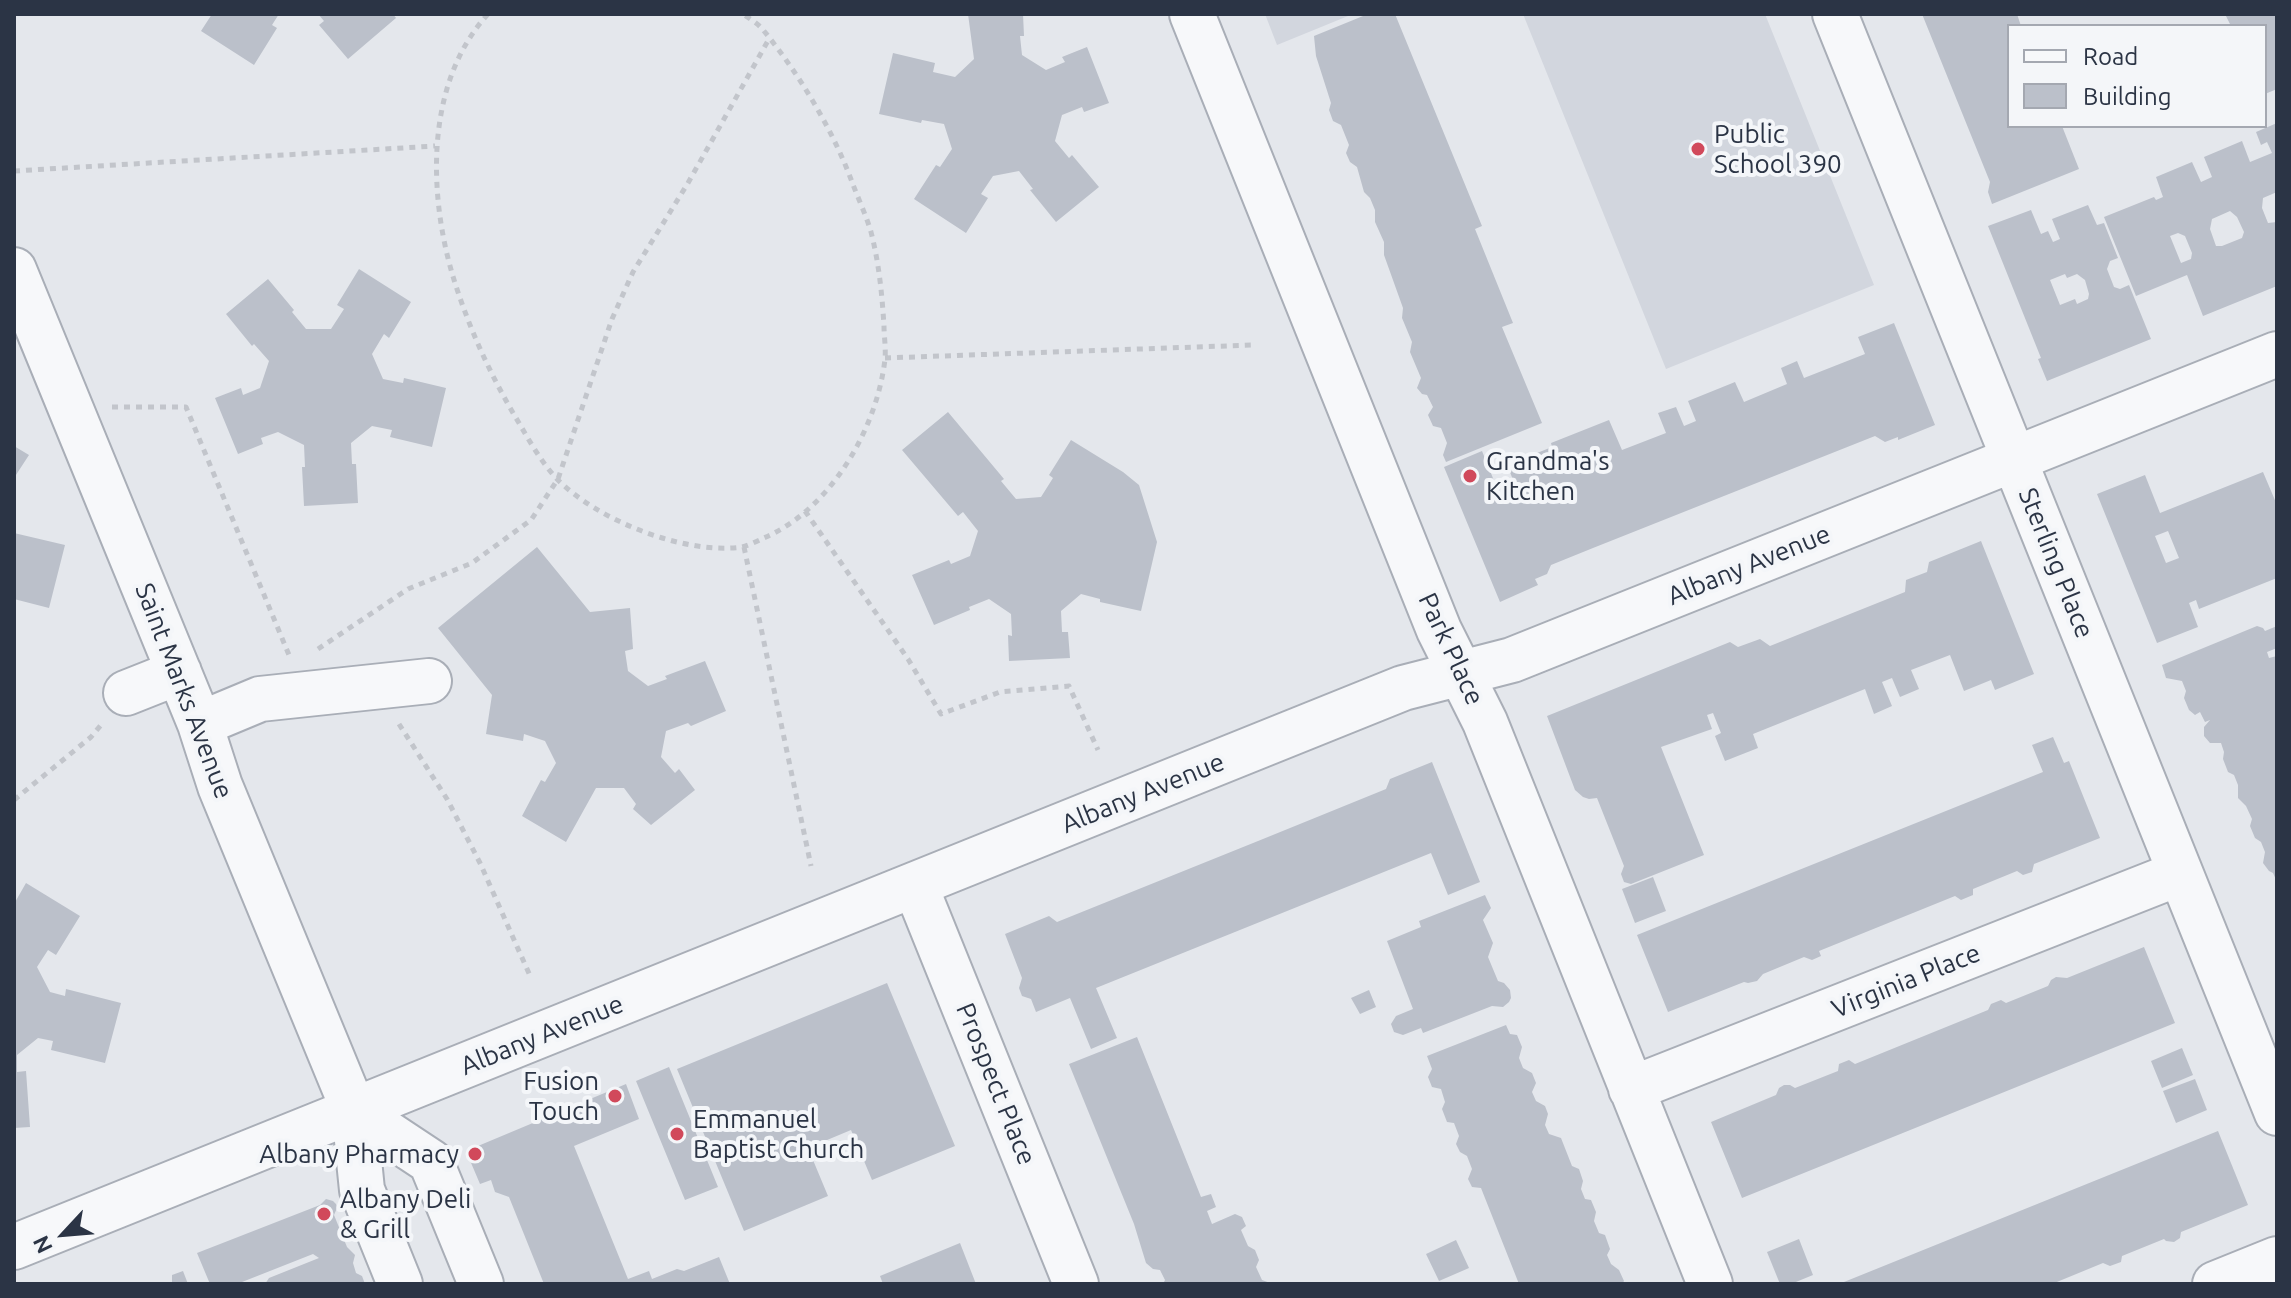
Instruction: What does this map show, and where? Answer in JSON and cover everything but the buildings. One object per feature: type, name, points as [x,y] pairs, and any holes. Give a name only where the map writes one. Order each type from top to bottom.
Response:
[{"type":"street","name":"Park Place","points":[[1192,14],[1433,615],[1485,722],[1710,1284]]},
{"type":"street","name":"Sterling Place","points":[[1835,14],[2277,1113]]},
{"type":"street","name":"Saint Marks Avenue","points":[[14,270],[200,724],[220,786],[354,1111],[362,1190],[400,1284]]},
{"type":"street","name":"Albany Avenue","points":[[14,1247],[1403,688],[1512,660],[2277,354]]},
{"type":"street","points":[[126,693],[179,672]]},
{"type":"street","points":[[200,724],[260,699],[429,681]]},
{"type":"street","name":"Virginia Place","points":[[1631,1089],[2180,873]]},
{"type":"street","name":"Prospect Place","points":[[915,885],[1076,1284]]},
{"type":"street","points":[[354,1111],[431,1162],[481,1284]]},
{"type":"street","points":[[2215,1284],[2277,1259]]},
{"type":"path","points":[[488,14],[475,28],[454,67],[441,107],[435,146],[440,209],[451,269],[471,332],[532,446],[558,479],[599,510],[637,529],[693,547],[744,547],[783,529],[817,502],[850,459],[872,417],[885,358],[882,289],[871,232],[842,155],[802,86],[763,28],[749,15]]},
{"type":"path","points":[[306,654],[321,648],[408,589],[472,563],[531,520],[558,479],[612,319],[633,272],[688,183],[769,38]]},
{"type":"path","points":[[14,171],[435,146]]},
{"type":"path","points":[[885,358],[1253,345]]},
{"type":"path","points":[[72,411],[128,405],[186,407],[291,660],[268,669],[260,699]]},
{"type":"path","points":[[805,511],[908,659],[941,714],[1000,692],[1069,686],[1098,750]]},
{"type":"path","points":[[744,547],[811,866]]},
{"type":"path","points":[[375,687],[447,799],[480,863],[531,978]]},
{"type":"path","points":[[14,800],[91,737],[126,693]]},
{"type":"shaded area","points":[[1265,14],[1353,14],[1277,45]]},
{"type":"shaded area","name":"Public School 390","points":[[1523,14],[1765,14],[1874,285],[1666,369]]},
{"type":"place","name":"Public School 390","points":[[1698,149]]},
{"type":"place","name":"Grandma's Kitchen","points":[[1470,476]]},
{"type":"place","name":"Fusion Touch","points":[[615,1096]]},
{"type":"place","name":"Emmanuel Baptist Church","points":[[677,1134]]},
{"type":"place","name":"Albany Pharmacy","points":[[475,1154]]},
{"type":"place","name":"Albany Deli & Grill","points":[[324,1214]]}]
